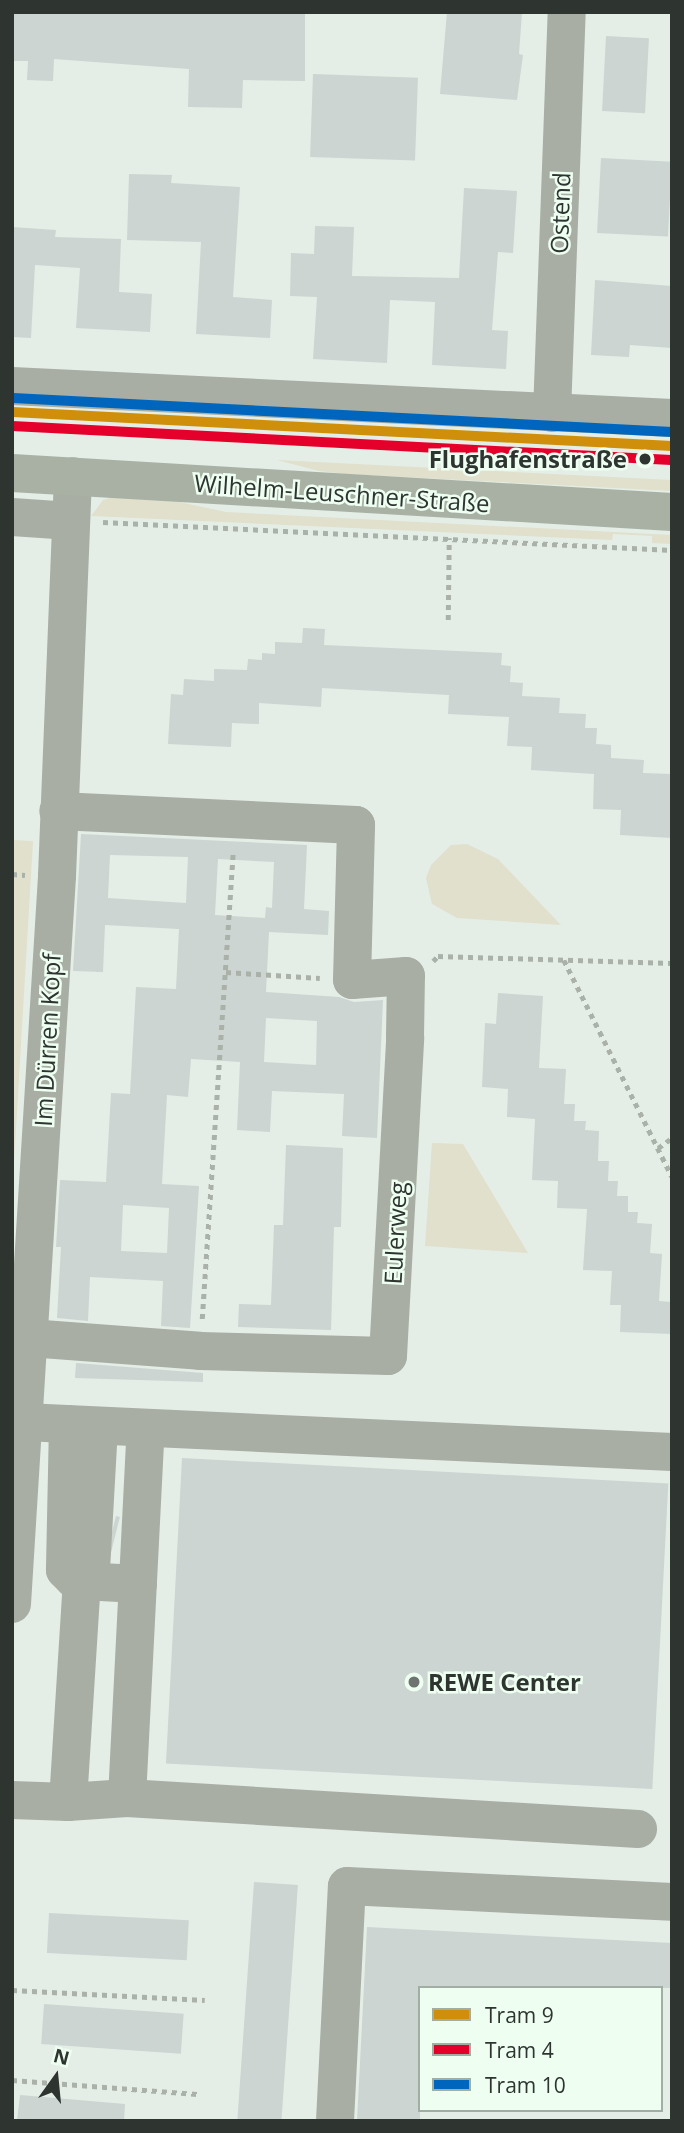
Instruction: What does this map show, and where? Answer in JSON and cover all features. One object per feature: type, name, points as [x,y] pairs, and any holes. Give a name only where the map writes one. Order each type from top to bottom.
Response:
[{"type":"main road","name":"Wilhelm-Leuschner-Straße","points":[[12,473],[672,512]]},
{"type":"street","name":"Ostend","points":[[552,413],[568,12]]},
{"type":"street","points":[[12,386],[672,418]]},
{"type":"street","name":"Im Dürren Kopf","points":[[12,1604],[57,876],[73,476]]},
{"type":"street","points":[[12,517],[71,521]]},
{"type":"street","points":[[58,811],[356,825],[352,980],[406,976]]},
{"type":"street","name":"Eulerweg","points":[[29,1338],[200,1351],[388,1356],[406,976]]},
{"type":"street","points":[[24,1422],[672,1452]]},
{"type":"street","points":[[103,1426],[110,1582],[127,1798]]},
{"type":"street","points":[[103,1426],[91,1570],[110,1582]]},
{"type":"street","points":[[68,1802],[110,1582]]},
{"type":"street","points":[[12,1800],[68,1802],[127,1798],[638,1829]]},
{"type":"street","points":[[335,2121],[347,1886],[672,1902]]},
{"type":"path","points":[[71,521],[672,550]]},
{"type":"path","points":[[448,620],[449,538]]},
{"type":"path","points":[[200,1351],[234,819]]},
{"type":"path","points":[[406,976],[418,975],[438,956],[672,963]]},
{"type":"path","points":[[564,961],[672,1177]]},
{"type":"path","points":[[226,972],[352,980]]},
{"type":"path","points":[[658,1148],[672,1138]]},
{"type":"path","points":[[12,1990],[205,2000]]},
{"type":"path","points":[[12,2080],[200,2095]]},
{"type":"green space","points":[[277,460],[672,480],[672,491],[345,474],[319,471]]},
{"type":"green space","points":[[116,496],[165,499],[226,512],[672,535],[672,544],[652,543],[652,536],[613,534],[612,540],[91,516],[103,500]]},
{"type":"green space","points":[[12,840],[33,841],[12,1196]]},
{"type":"green space","points":[[467,844],[498,859],[561,925],[457,918],[432,904],[426,878],[431,865],[451,845]]},
{"type":"green space","points":[[432,1143],[463,1144],[528,1253],[425,1246]]},
{"type":"building","points":[[12,12],[305,12],[305,81],[243,80],[242,108],[188,107],[189,69],[54,59],[53,81],[27,80],[28,61],[12,61]]},
{"type":"building","points":[[447,12],[522,12],[519,54],[523,55],[517,100],[440,94]]},
{"type":"building","points":[[606,36],[649,38],[645,113],[602,111]]},
{"type":"building","points":[[313,74],[418,78],[415,161],[310,157]]},
{"type":"building","points":[[601,158],[672,162],[668,237],[597,233]]},
{"type":"building","points":[[129,174],[172,175],[171,183],[240,187],[233,297],[272,300],[270,338],[196,334],[201,242],[127,240]]},
{"type":"building","points":[[464,188],[517,191],[513,253],[498,252],[492,330],[508,331],[506,369],[432,365],[435,302],[390,300],[387,363],[313,359],[317,297],[290,296],[291,253],[314,254],[315,226],[354,227],[352,276],[459,278]]},
{"type":"building","points":[[12,227],[56,230],[55,237],[121,239],[119,292],[152,294],[150,332],[76,328],[80,268],[35,265],[31,338],[12,337]]},
{"type":"building","points":[[595,280],[672,286],[672,348],[630,345],[629,357],[591,355]]},
{"type":"building","points":[[303,628],[325,629],[324,645],[502,653],[501,665],[511,666],[510,682],[523,683],[522,696],[560,698],[559,713],[586,714],[585,728],[597,728],[596,744],[611,745],[611,758],[644,760],[643,773],[671,774],[672,838],[620,835],[621,810],[593,809],[594,774],[531,770],[532,747],[507,746],[509,717],[448,714],[449,695],[322,688],[321,707],[259,703],[259,724],[232,723],[231,747],[168,744],[171,694],[183,695],[184,679],[214,681],[214,669],[247,670],[248,659],[262,660],[262,653],[275,654],[275,642],[302,643]]},
{"type":"building","points":[[81,834],[307,845],[304,909],[329,911],[328,935],[269,932],[266,992],[339,997],[354,1002],[383,1000],[377,1138],[342,1136],[344,1094],[272,1091],[270,1132],[237,1130],[240,1062],[191,1059],[188,1097],[167,1095],[162,1184],[199,1186],[190,1328],[161,1326],[163,1281],[90,1277],[88,1321],[57,1318],[61,1247],[56,1247],[60,1180],[106,1182],[111,1093],[130,1094],[136,987],[176,989],[179,929],[105,925],[103,972],[73,971]],"holes":[[[110,855],[188,857],[186,903],[108,898]],[[218,859],[274,862],[272,908],[266,907],[265,918],[215,915]],[[266,1018],[317,1021],[316,1065],[264,1062]],[[123,1205],[169,1208],[167,1253],[121,1251]]]},
{"type":"building","points":[[498,993],[543,996],[539,1068],[566,1069],[564,1104],[575,1104],[574,1121],[586,1121],[585,1130],[599,1131],[598,1161],[609,1161],[608,1181],[618,1181],[617,1196],[628,1196],[628,1212],[638,1212],[637,1223],[652,1224],[650,1253],[662,1254],[659,1301],[672,1302],[672,1334],[620,1332],[621,1305],[610,1305],[612,1271],[583,1270],[587,1209],[557,1208],[558,1181],[532,1180],[535,1119],[507,1117],[508,1089],[482,1087],[485,1023],[496,1024]]},
{"type":"building","points":[[286,1145],[343,1148],[341,1227],[334,1227],[331,1330],[238,1327],[239,1304],[271,1305],[274,1225],[283,1225]]},
{"type":"building","points":[[76,1363],[203,1373],[203,1382],[75,1378]]},
{"type":"building","name":"REWE Center","points":[[182,1458],[668,1483],[652,1789],[166,1764]]},
{"type":"building","points":[[116,1516],[120,1517],[109,1560],[105,1559]]},
{"type":"building","points":[[254,1882],[298,1885],[281,2121],[237,2120]]},
{"type":"building","points":[[49,1913],[189,1920],[187,1960],[47,1953]]},
{"type":"building","points":[[367,1927],[672,1943],[672,1988],[418,1986],[420,2121],[357,2121]]},
{"type":"building","points":[[44,2004],[184,2014],[181,2054],[41,2044]]},
{"type":"building","points":[[20,2095],[125,2104],[124,2121],[17,2121]]},
{"type":"tram line","name":"10","points":[[13,398],[672,432]]},
{"type":"tram line","name":"9","points":[[12,412],[672,446]]},
{"type":"tram line","name":"4","points":[[12,426],[671,460]]},
{"type":"place","name":"Flughafenstraße","points":[[645,459]]},
{"type":"place","name":"REWE Center","points":[[414,1682]]}]
